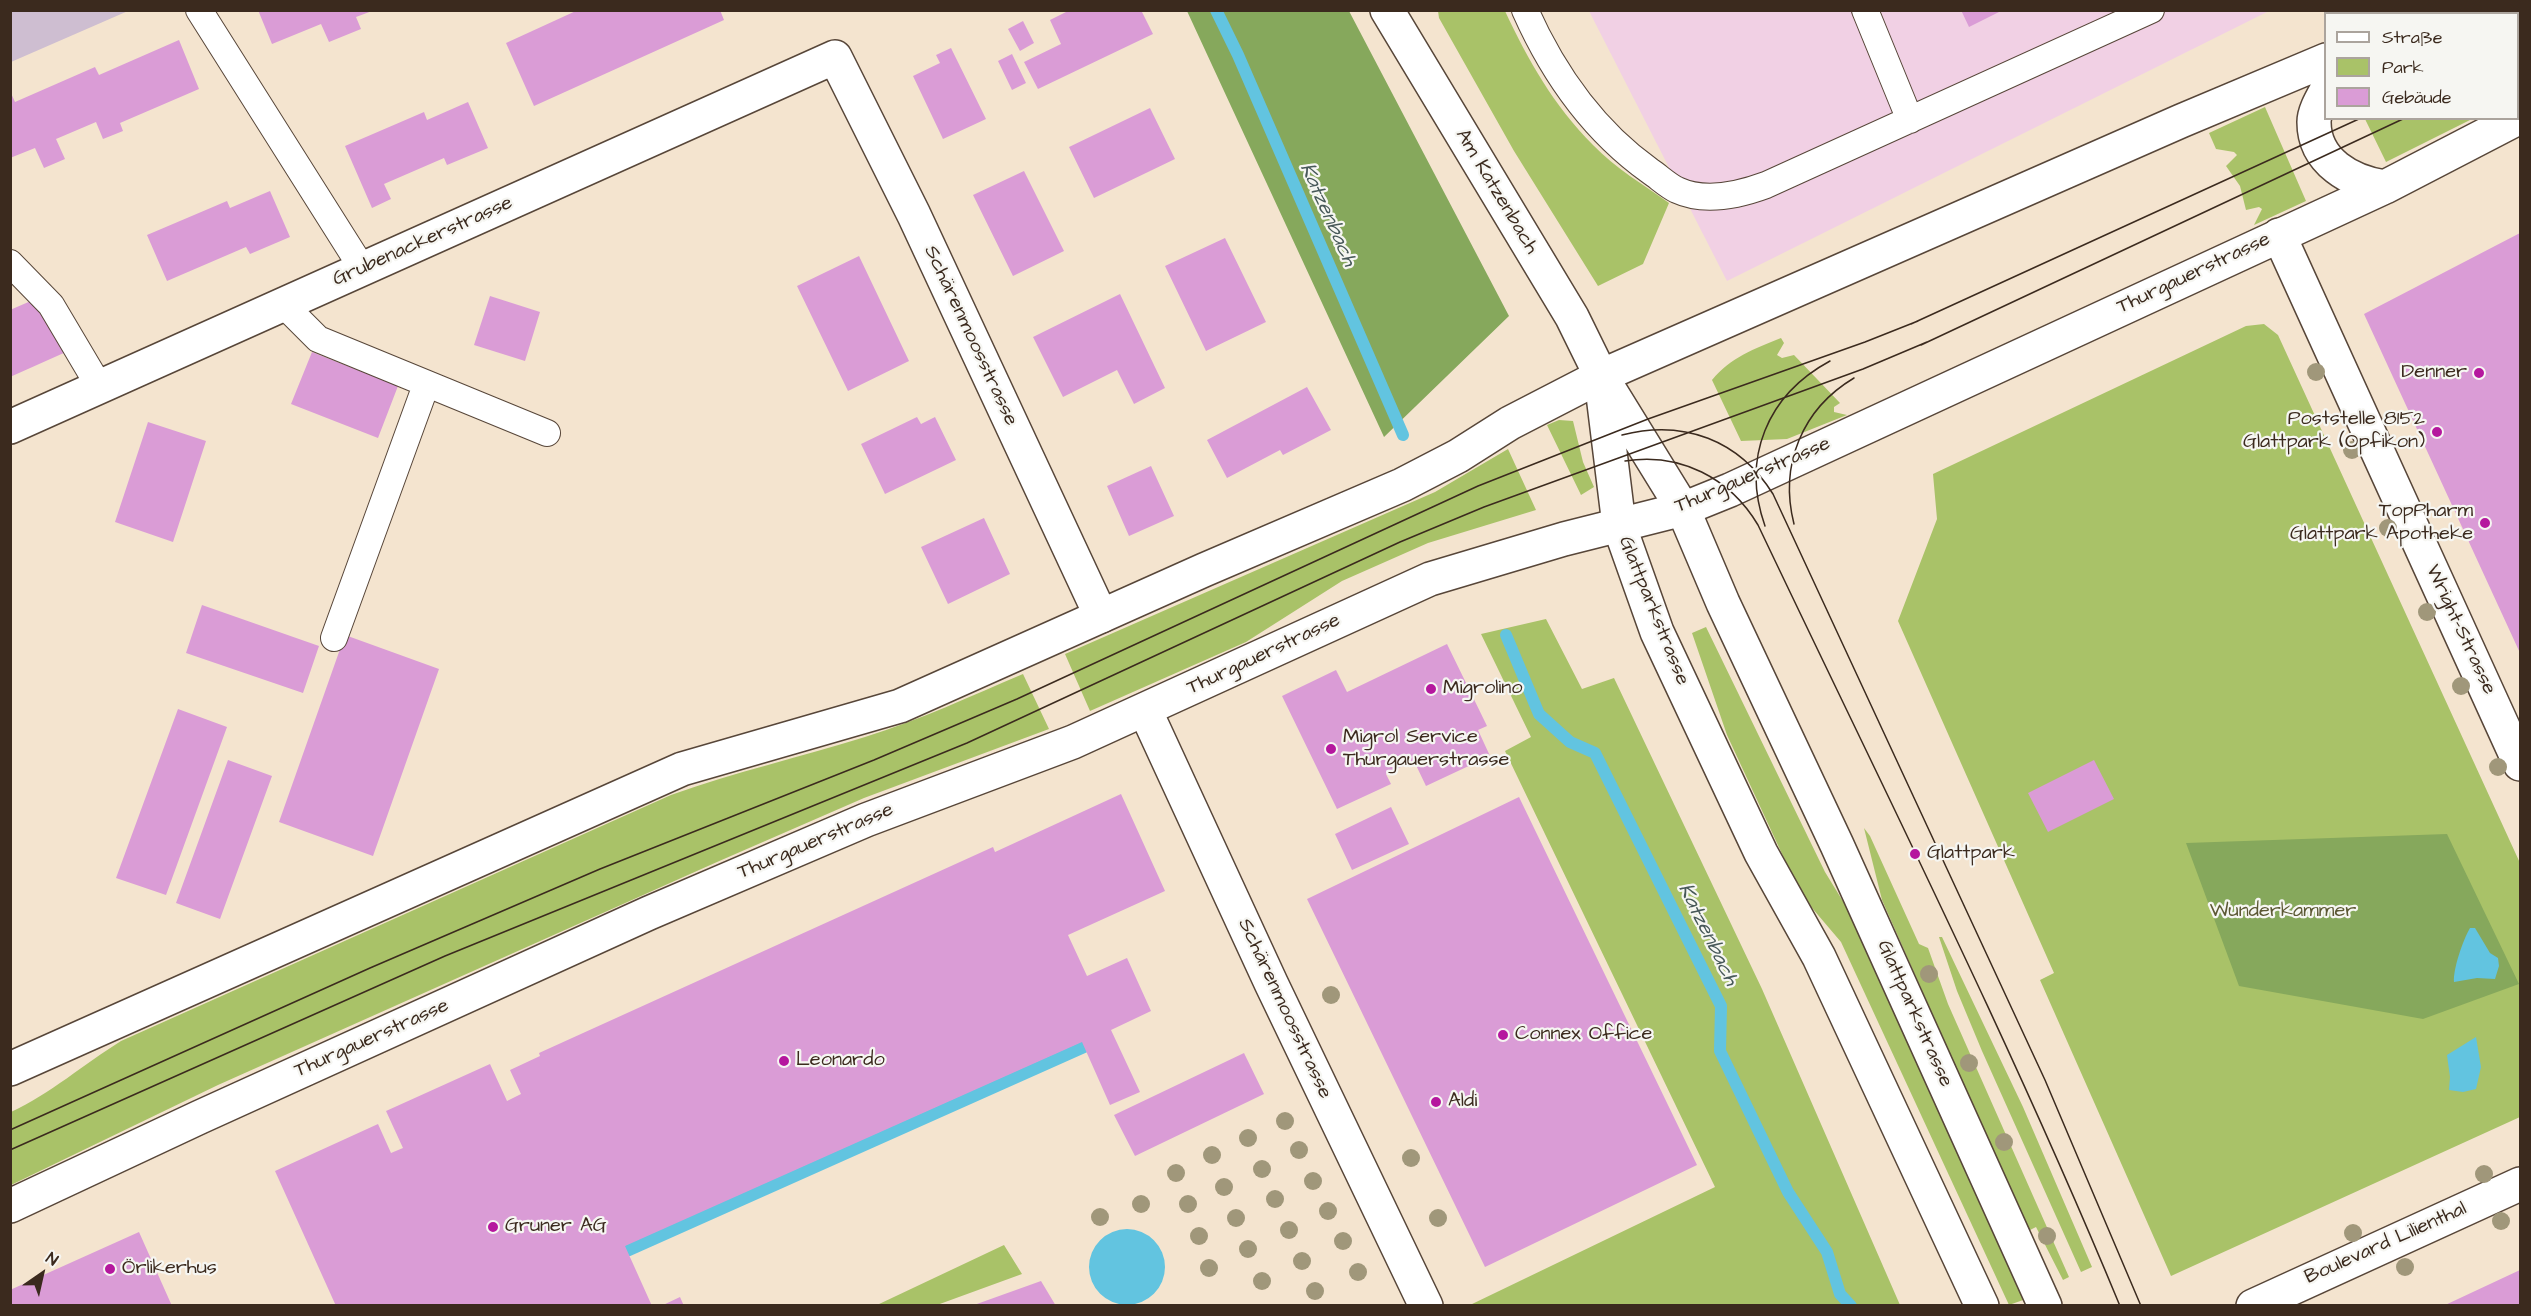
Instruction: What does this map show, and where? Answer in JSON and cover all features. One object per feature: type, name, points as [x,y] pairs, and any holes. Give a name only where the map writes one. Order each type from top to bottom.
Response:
[{"type":"street","name":"Am Katzenbach","points":[[1387,10],[1572,317],[1601,376]]},
{"type":"street","name":"Grubenackerstrasse","points":[[10,427],[835,57]]},
{"type":"street","name":"Schärenmoosstrasse","points":[[835,57],[914,214],[1101,616]]},
{"type":"street","points":[[10,1069],[682,769],[900,706],[1402,485],[1458,456],[1510,423],[1601,376],[2324,60]]},
{"type":"street","points":[[2324,94],[2314,121],[2317,139],[2326,157],[2347,176],[2365,184],[2385,187]]},
{"type":"street","name":"Thurgauerstrasse","points":[[10,1206],[211,1112],[649,914],[866,820],[1072,742],[1430,579],[1683,509],[1730,490],[2385,187],[2514,120]]},
{"type":"street","name":"Wright-Strasse","points":[[2279,235],[2520,764]]},
{"type":"street","name":"Glattparkstrasse","points":[[1601,376],[1683,509],[1727,613],[1837,845],[2045,1305]]},
{"type":"street","name":"Glattparkstrasse","points":[[1601,376],[1619,525],[1657,632],[1761,853],[1820,957],[1982,1305]]},
{"type":"street","name":"Schärenmoosstrasse","points":[[1145,710],[1276,993],[1426,1305]]},
{"type":"street","name":"Boulevard Lilienthal","points":[[2253,1305],[2520,1184]]},
{"type":"lane","points":[[199,10],[362,268]]},
{"type":"lane","points":[[1525,10],[1566,86],[1602,129],[1630,157],[1677,190],[1721,196],[1743,193],[2151,10]]},
{"type":"lane","points":[[1865,10],[1910,120]]},
{"type":"lane","points":[[10,263],[51,305],[99,386]]},
{"type":"lane","points":[[284,305],[318,339],[547,433]]},
{"type":"lane","points":[[334,638],[426,385]]},
{"type":"shaded area","points":[[11,10],[128,10],[128,11],[11,62]]},
{"type":"shaded area","points":[[1589,11],[2269,11],[1727,281]]},
{"type":"green space","points":[[1187,11],[1349,11],[1509,316],[1384,437]]},
{"type":"green space","points":[[1438,11],[1505,11],[1543,82],[1566,115],[1611,161],[1669,203],[1643,264],[1598,286],[1514,151],[1439,18]]},
{"type":"green space","points":[[2520,11],[2519,94],[2519,12],[2506,12]]},
{"type":"green space","points":[[2265,107],[2306,201],[2254,225],[2262,209],[2259,207],[2246,210],[2240,186],[2226,166],[2237,155],[2234,152],[2216,149],[2209,133]]},
{"type":"green space","points":[[2365,120],[2470,120],[2386,162]]},
{"type":"green space","name":"Wunderkammer","points":[[2264,324],[2278,335],[2520,863],[2520,1117],[2171,1276],[2040,980],[2054,973],[1898,621],[1937,519],[1933,474],[2246,326]]},
{"type":"green space","points":[[1781,338],[1784,343],[1777,355],[1782,358],[1794,355],[1840,403],[1834,407],[1834,412],[1847,415],[1787,439],[1741,441],[1712,380],[1735,360]]},
{"type":"green space","points":[[1559,420],[1573,421],[1583,462],[1594,487],[1581,495],[1547,425]]},
{"type":"green space","points":[[1508,449],[1536,510],[1428,543],[1342,581],[1246,642],[1090,711],[1065,654],[1435,492]]},
{"type":"green space","points":[[1546,619],[1582,689],[1614,678],[1762,989],[1900,1305],[1470,1305],[1715,1187],[1505,751],[1531,737],[1481,634]]},
{"type":"green space","points":[[1706,627],[1825,872],[1852,916],[2026,1299],[2009,1305],[1841,942],[1801,895],[1727,735],[1692,633]]},
{"type":"green space","points":[[1023,674],[1049,729],[864,798],[717,862],[218,1085],[11,1185],[11,1112],[53,1088],[121,1041],[671,795],[906,723]]},
{"type":"green space","points":[[1864,828],[1870,836],[1919,944],[1928,948],[1948,1004],[2069,1277],[2063,1280],[2036,1227],[2028,1231],[1882,900]]},
{"type":"green space","points":[[2447,834],[2519,984],[2423,1019],[2239,986],[2186,843]]},
{"type":"green space","points":[[1939,937],[1942,937],[2023,1107],[2092,1267],[2081,1272],[1982,1051],[1957,991]]},
{"type":"green space","points":[[1004,1245],[1022,1274],[937,1305],[877,1305]]},
{"type":"water","points":[[2470,928],[2475,928],[2490,953],[2498,958],[2499,966],[2495,979],[2477,978],[2454,982],[2459,955]]},
{"type":"water","points":[[2476,1037],[2481,1067],[2476,1089],[2463,1092],[2449,1090],[2447,1055]]},
{"type":"water","points":[[1127,1229],[1142,1232],[1154,1240],[1162,1252],[1165,1267],[1162,1282],[1154,1294],[1142,1302],[1127,1305],[1112,1302],[1100,1294],[1092,1282],[1089,1267],[1092,1252],[1100,1240],[1112,1232]]},
{"type":"building","points":[[258,10],[372,11],[356,17],[361,29],[329,42],[321,24],[272,44]]},
{"type":"building","points":[[578,10],[720,10],[724,20],[534,106],[506,43]]},
{"type":"building","points":[[1070,10],[1141,10],[1153,34],[1038,89],[1024,62],[1061,44],[1050,20]]},
{"type":"building","points":[[1961,10],[2003,10],[1969,27]]},
{"type":"building","points":[[1023,21],[1034,43],[1020,51],[1008,29]]},
{"type":"building","points":[[179,40],[199,89],[120,123],[123,131],[103,139],[96,122],[56,139],[65,159],[44,168],[35,148],[10,158],[10,91],[15,102],[95,67],[99,75]]},
{"type":"building","points":[[951,48],[986,119],[943,139],[913,76],[940,63],[936,55]]},
{"type":"building","points":[[1012,54],[1026,83],[1012,90],[998,61]]},
{"type":"building","points":[[468,102],[488,148],[447,165],[444,158],[384,184],[391,199],[372,208],[345,146],[424,112],[427,120]]},
{"type":"building","points":[[1150,108],[1175,159],[1094,198],[1069,147]]},
{"type":"building","points":[[1024,171],[1064,251],[1013,276],[973,195]]},
{"type":"building","points":[[270,191],[290,237],[250,254],[246,247],[167,281],[147,235],[227,201],[230,208]]},
{"type":"building","points":[[2520,233],[2520,653],[2364,314]]},
{"type":"building","points":[[1225,238],[1266,322],[1206,351],[1165,266]]},
{"type":"building","points":[[859,256],[909,361],[848,391],[797,286]]},
{"type":"building","points":[[1120,294],[1165,388],[1134,404],[1117,370],[1063,397],[1033,337]]},
{"type":"building","points":[[490,296],[540,312],[525,361],[474,345]]},
{"type":"building","points":[[40,297],[66,352],[10,377],[10,310]]},
{"type":"building","points":[[312,352],[398,386],[378,438],[291,404]]},
{"type":"building","points":[[1307,387],[1331,430],[1283,455],[1280,450],[1227,478],[1207,440]]},
{"type":"building","points":[[917,417],[921,424],[935,417],[956,460],[885,494],[861,444]]},
{"type":"building","points":[[148,422],[206,441],[173,542],[115,522]]},
{"type":"building","points":[[1151,466],[1174,516],[1129,536],[1107,486]]},
{"type":"building","points":[[984,518],[1010,574],[948,604],[921,547]]},
{"type":"building","points":[[202,605],[319,646],[303,693],[186,653]]},
{"type":"building","points":[[345,635],[439,669],[373,856],[279,822]]},
{"type":"building","points":[[1447,644],[1487,726],[1478,730],[1490,756],[1426,786],[1414,761],[1386,774],[1391,784],[1337,809],[1282,696],[1336,670],[1347,692]]},
{"type":"building","points":[[178,709],[227,727],[166,895],[116,878]]},
{"type":"building","points":[[228,760],[272,776],[220,919],[176,903]]},
{"type":"building","points":[[2094,760],[2114,799],[2048,832],[2028,793]]},
{"type":"building","name":"Leonardo","points":[[1121,794],[1165,891],[1068,935],[1087,976],[1127,958],[1151,1011],[1111,1030],[1140,1092],[1110,1105],[1082,1042],[625,1246],[652,1306],[336,1306],[275,1171],[378,1124],[391,1153],[403,1148],[386,1111],[490,1064],[507,1101],[521,1094],[510,1070],[540,1056],[539,1053],[993,847],[995,852]]},
{"type":"building","name":"Connex Office","points":[[1519,797],[1697,1165],[1485,1267],[1307,899]]},
{"type":"building","points":[[1391,807],[1409,844],[1352,870],[1335,834]]},
{"type":"building","points":[[1244,1053],[1264,1094],[1135,1156],[1114,1115]]},
{"type":"building","name":"Örlikerhus","points":[[139,1232],[172,1306],[10,1306],[10,1290]]},
{"type":"building","points":[[2520,1270],[2520,1306],[2443,1306]]},
{"type":"building","points":[[1041,1281],[1056,1306],[974,1306],[974,1305]]},
{"type":"building","points":[[680,1297],[684,1306],[661,1306]]},
{"type":"waterway","name":"Katzenbach","points":[[1216,10],[1238,55],[1403,435]]},
{"type":"waterway","name":"Katzenbach","points":[[1506,635],[1539,714],[1570,742],[1595,753],[1721,1006],[1720,1051],[1788,1192],[1827,1252],[1840,1294],[1851,1306]]},
{"type":"waterway","points":[[629,1250],[1084,1047]]},
{"type":"tram line","points":[[1911,324],[2357,120]]},
{"type":"tram line","points":[[1921,345],[2401,120]]},
{"type":"tram line","points":[[10,1130],[370,968],[600,869],[874,760],[1017,699],[1478,486],[1648,419],[1918,321]]},
{"type":"tram line","points":[[10,1150],[445,956],[967,743],[1400,542],[1484,507],[1863,369],[1927,342]]},
{"type":"tram line","points":[[1765,526],[1758,501],[1756,476],[1758,453],[1765,431],[1775,410],[1790,392],[1808,375],[1830,361]]},
{"type":"tram line","points":[[1794,524],[1790,502],[1790,481],[1799,440],[1808,422],[1821,406],[1854,378]]},
{"type":"tram line","points":[[1622,435],[1667,430],[1688,432],[1708,438],[1727,447],[1744,460],[1773,494],[2045,1080],[2141,1306]]},
{"type":"tram line","points":[[1625,461],[1645,459],[1665,461],[1702,472],[1733,494],[1747,508],[1758,525],[1990,1010],[2120,1306]]},
{"type":"place","name":"Denner","points":[[2479,373]]},
{"type":"place","name":"Poststelle 8152 Glattpark (Opfikon)","points":[[2437,432]]},
{"type":"place","name":"TopPharm Glattpark Apotheke","points":[[2485,523]]},
{"type":"place","name":"Migrolino","points":[[1431,689]]},
{"type":"place","name":"Migrol Service Thurgauerstrasse","points":[[1331,749]]},
{"type":"place","name":"Glattpark","points":[[1915,854]]},
{"type":"place","name":"Connex Office","points":[[1503,1035]]},
{"type":"place","name":"Leonardo","points":[[784,1061]]},
{"type":"place","name":"Aldi","points":[[1436,1102]]},
{"type":"place","name":"Gruner AG","points":[[493,1227]]},
{"type":"place","name":"Örlikerhus","points":[[110,1269]]}]
